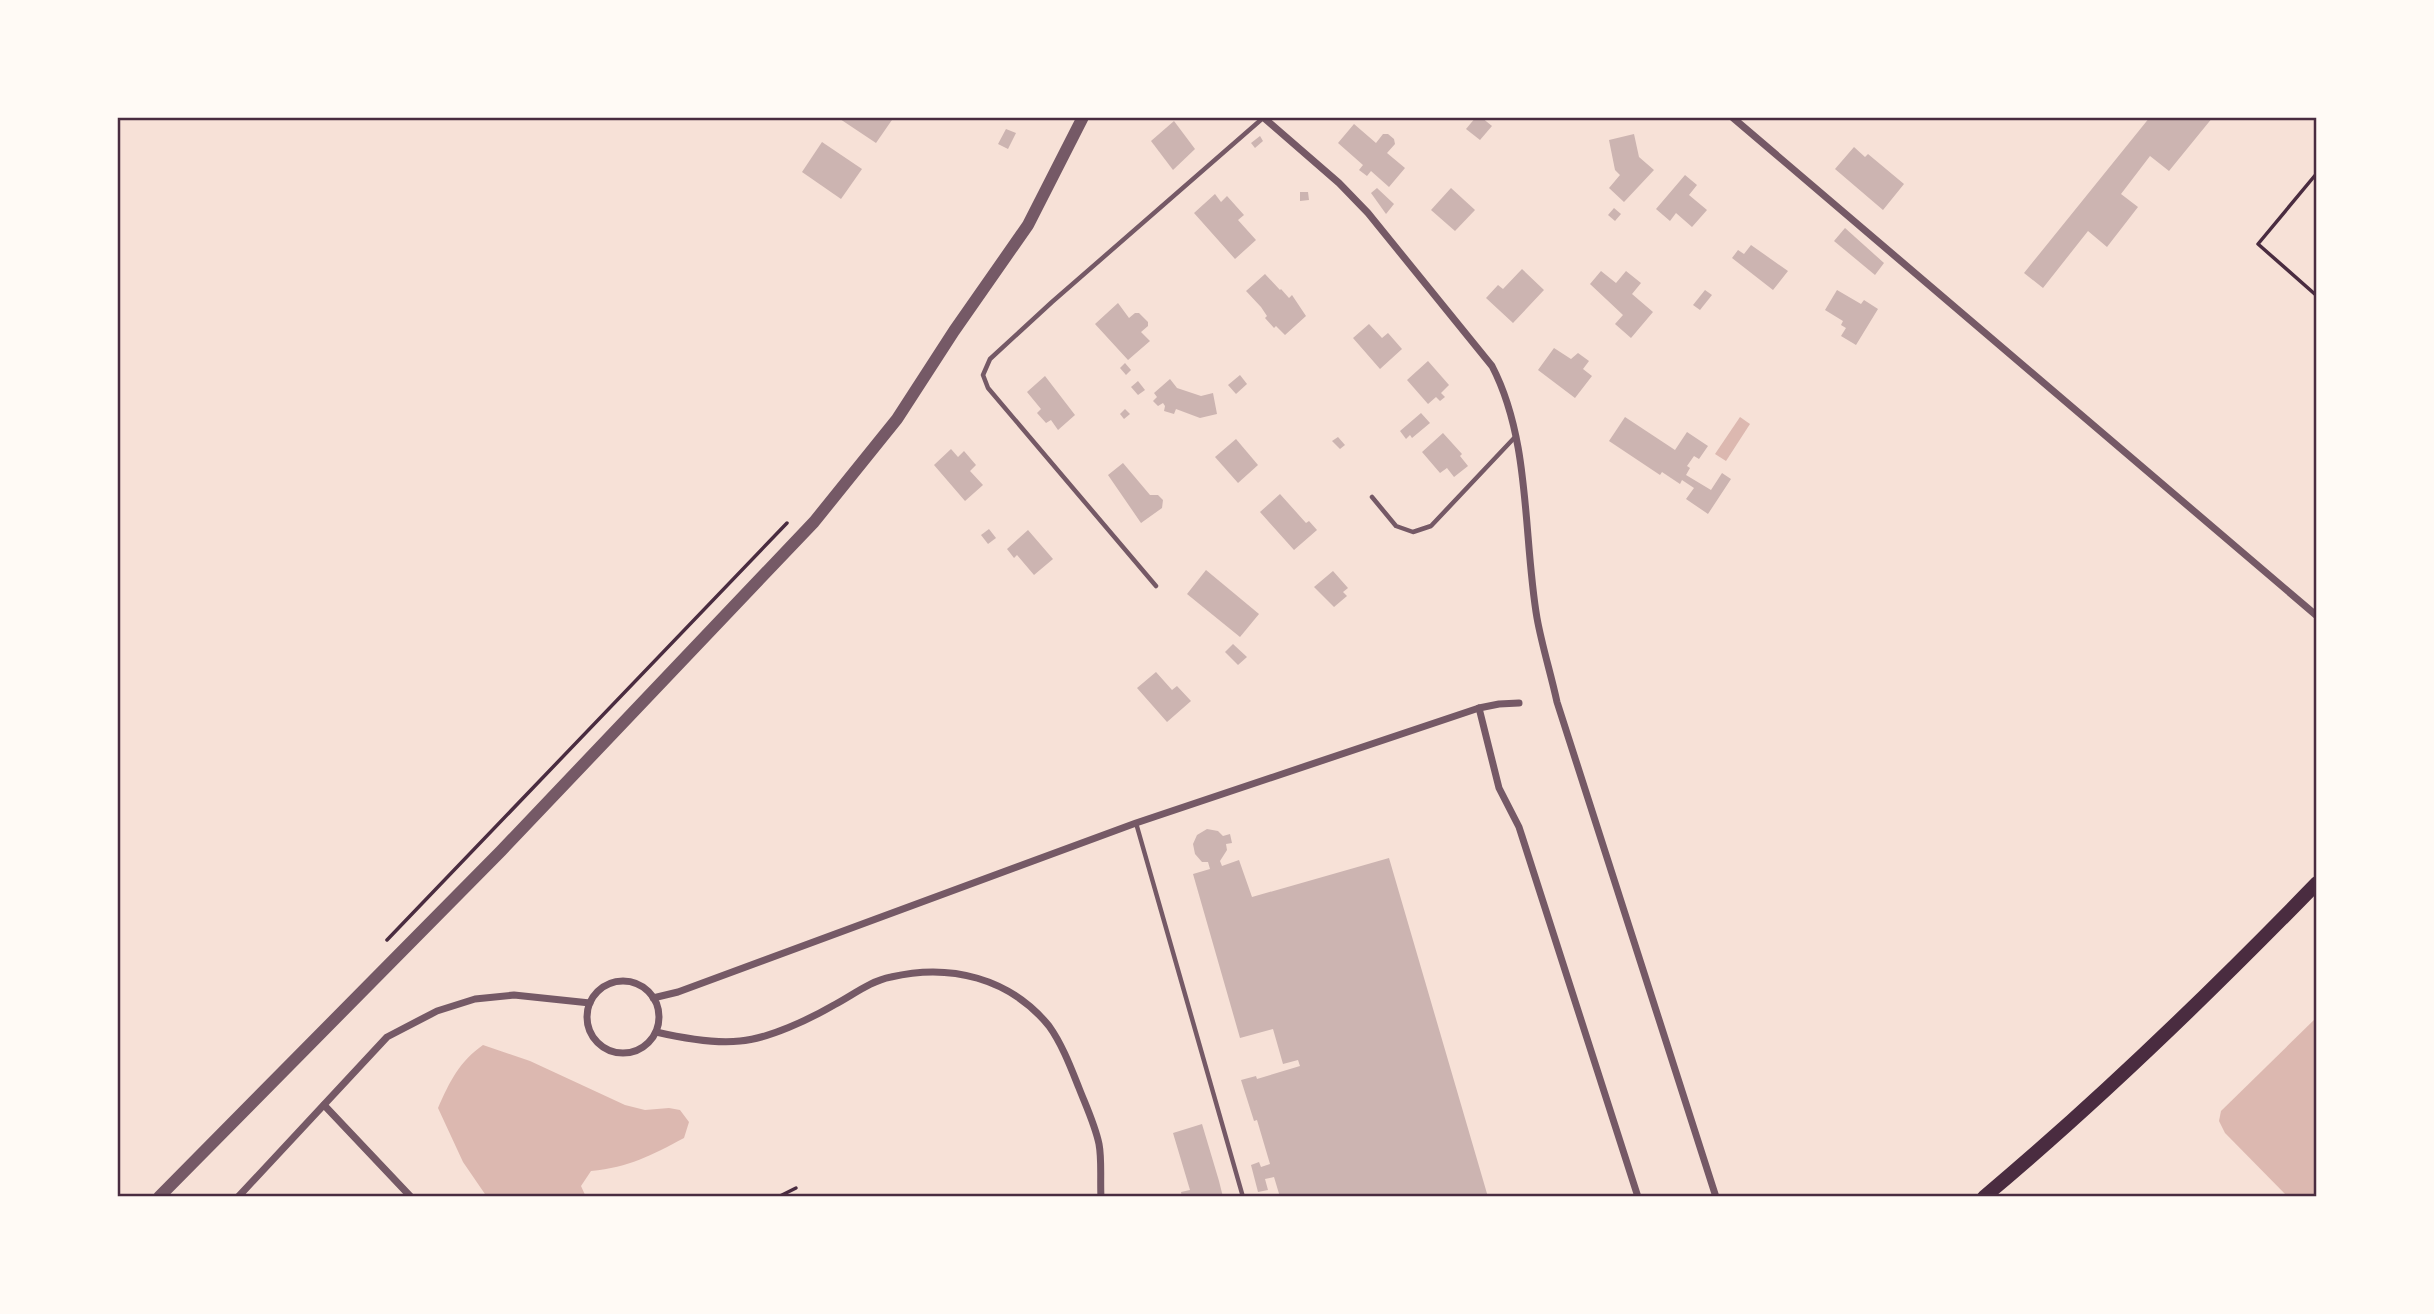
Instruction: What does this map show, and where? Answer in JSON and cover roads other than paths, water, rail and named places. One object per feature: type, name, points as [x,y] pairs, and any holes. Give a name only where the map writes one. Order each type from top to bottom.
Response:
[{"type":"main road","points":[[1984,1197],[2036,1153],[2237,964],[2317,883]]},
{"type":"street","points":[[159,1197],[502,851],[814,522],[897,419],[1028,225],[1083,117]]},
{"type":"street","points":[[1732,117],[2317,616]]},
{"type":"street","points":[[1263,118],[1339,183],[1368,213],[1484,356],[1503,388],[1516,436],[1537,618],[1557,702],[1714,1196]]},
{"type":"street","points":[[653,998],[678,992],[1136,823],[1479,708],[1519,703]]},
{"type":"street","points":[[1479,708],[1499,788],[1519,827],[1638,1197]]},
{"type":"street","points":[[656,1032],[686,1039],[741,1041],[782,1030],[834,1006],[870,984],[909,973],[945,971],[970,975],[999,985],[1025,1001],[1050,1028],[1070,1066],[1099,1144],[1101,1197]]},
{"type":"street","points":[[614,982],[636,984],[653,998],[659,1020],[656,1032],[650,1040],[634,1051],[613,1052],[604,1048],[590,1033],[587,1013],[590,1003],[604,987],[614,982]]},
{"type":"street","points":[[238,1197],[387,1037],[437,1011],[475,999],[514,995],[590,1003]]},
{"type":"street","points":[[324,1105],[411,1197]]},
{"type":"lane","points":[[1156,586],[988,388],[984,375],[990,359],[1021,330],[1263,118]]},
{"type":"lane","points":[[1372,497],[1396,526],[1413,532],[1431,526],[1516,436]]},
{"type":"lane","points":[[1136,823],[1243,1197]]}]
